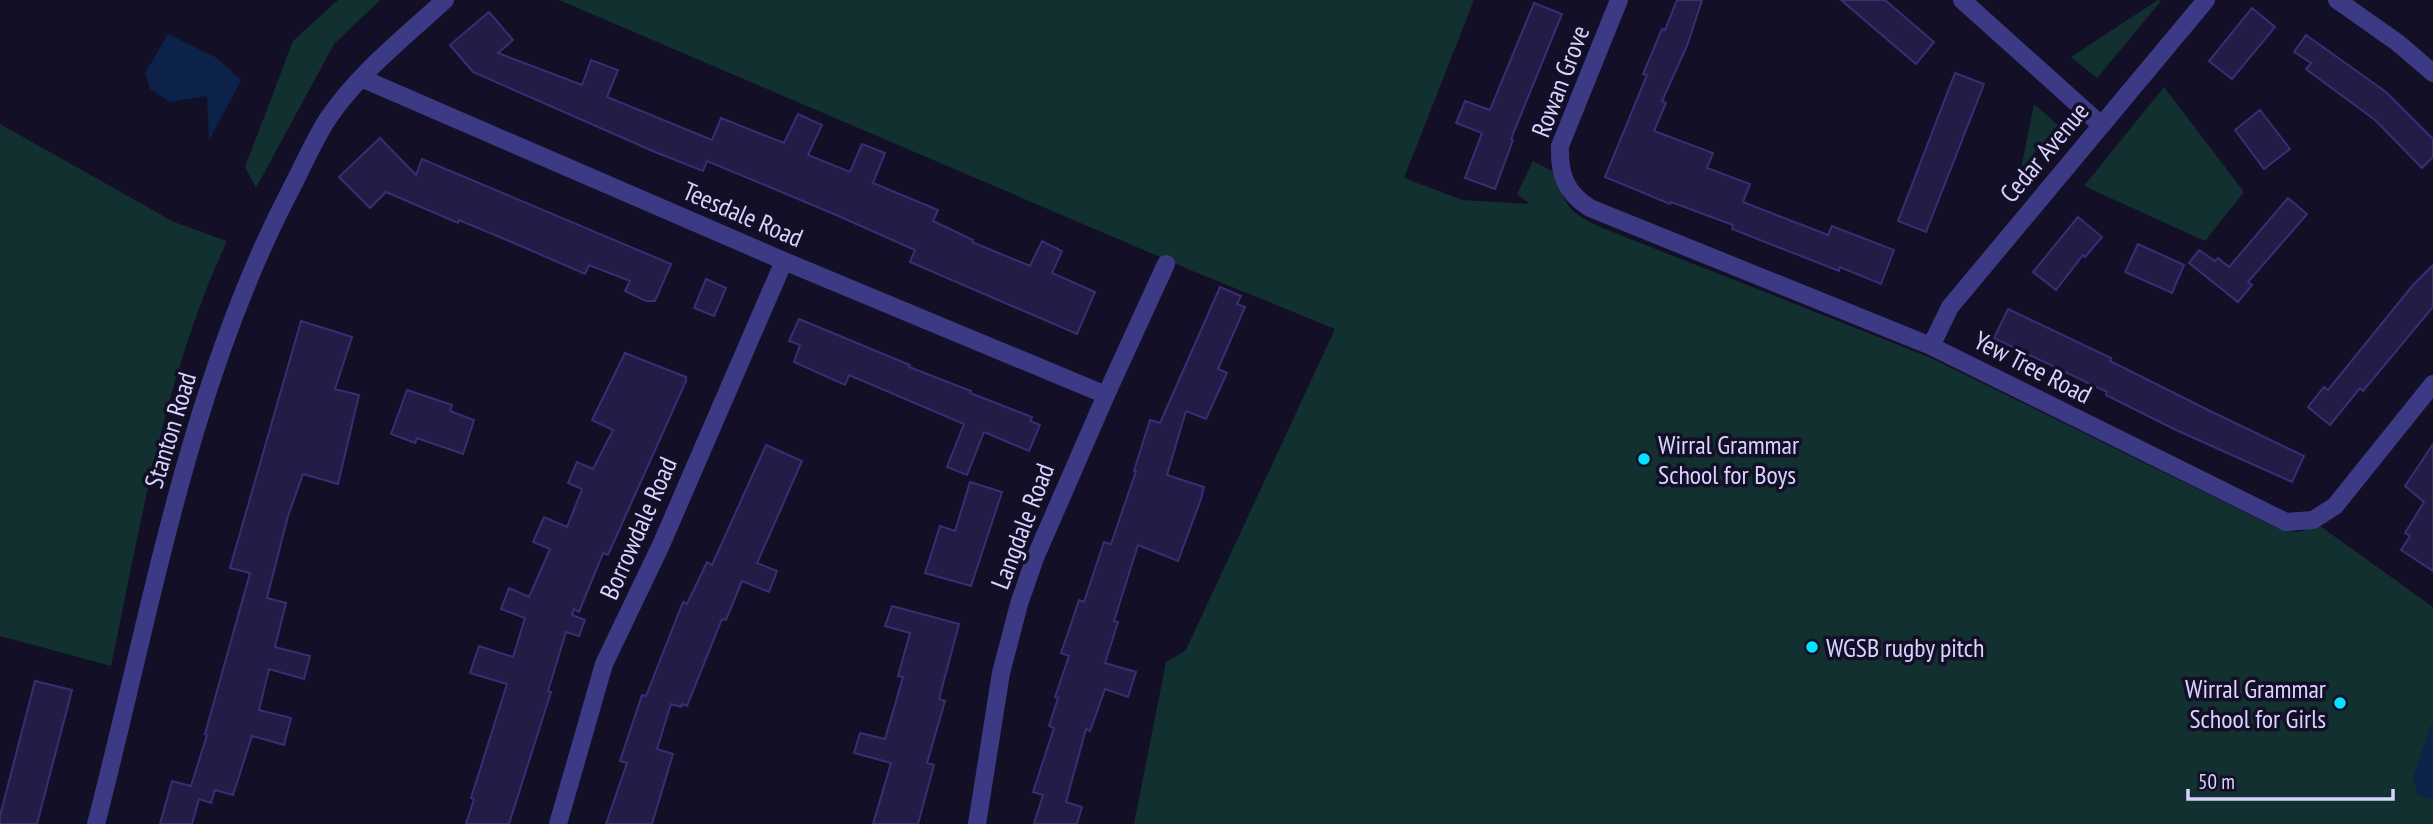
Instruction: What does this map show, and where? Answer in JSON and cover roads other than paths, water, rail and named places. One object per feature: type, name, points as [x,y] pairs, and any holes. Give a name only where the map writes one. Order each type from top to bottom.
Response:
[{"type":"street","name":"Stanton Road","points":[[96,824],[187,453],[236,310],[267,236],[329,117],[360,78],[445,0]]},
{"type":"street","name":"Rowan Grove","points":[[1565,181],[1559,159],[1560,146],[1619,0]]},
{"type":"street","points":[[1962,0],[2101,125]]},
{"type":"street","name":"Cedar Avenue","points":[[1931,346],[1950,307],[2206,0]]},
{"type":"street","points":[[2337,0],[2398,43],[2433,73]]},
{"type":"street","name":"Teesdale Road","points":[[360,78],[784,261],[1106,395]]},
{"type":"street","name":"Yew Tree Road","points":[[1565,181],[1574,198],[1590,208],[1931,346],[2286,522],[2313,520],[2334,506],[2433,384]]},
{"type":"street","name":"Borrowdale Road","points":[[558,824],[604,664],[661,545],[784,261]]},
{"type":"street","name":"Langdale Road","points":[[977,824],[1001,673],[1019,604],[1035,558],[1166,264]]},
{"type":"water","points":[[168,34],[217,58],[241,80],[209,141],[207,96],[170,102],[150,89],[145,73]]},
{"type":"water","points":[[2431,725],[2433,799],[2418,796],[2413,779]]},
{"type":"place","name":"Wirral Grammar School for Boys","points":[[1644,459]]},
{"type":"place","name":"WGSB rugby pitch","points":[[1812,647]]},
{"type":"place","name":"Wirral Grammar School for Girls","points":[[2340,703]]}]
